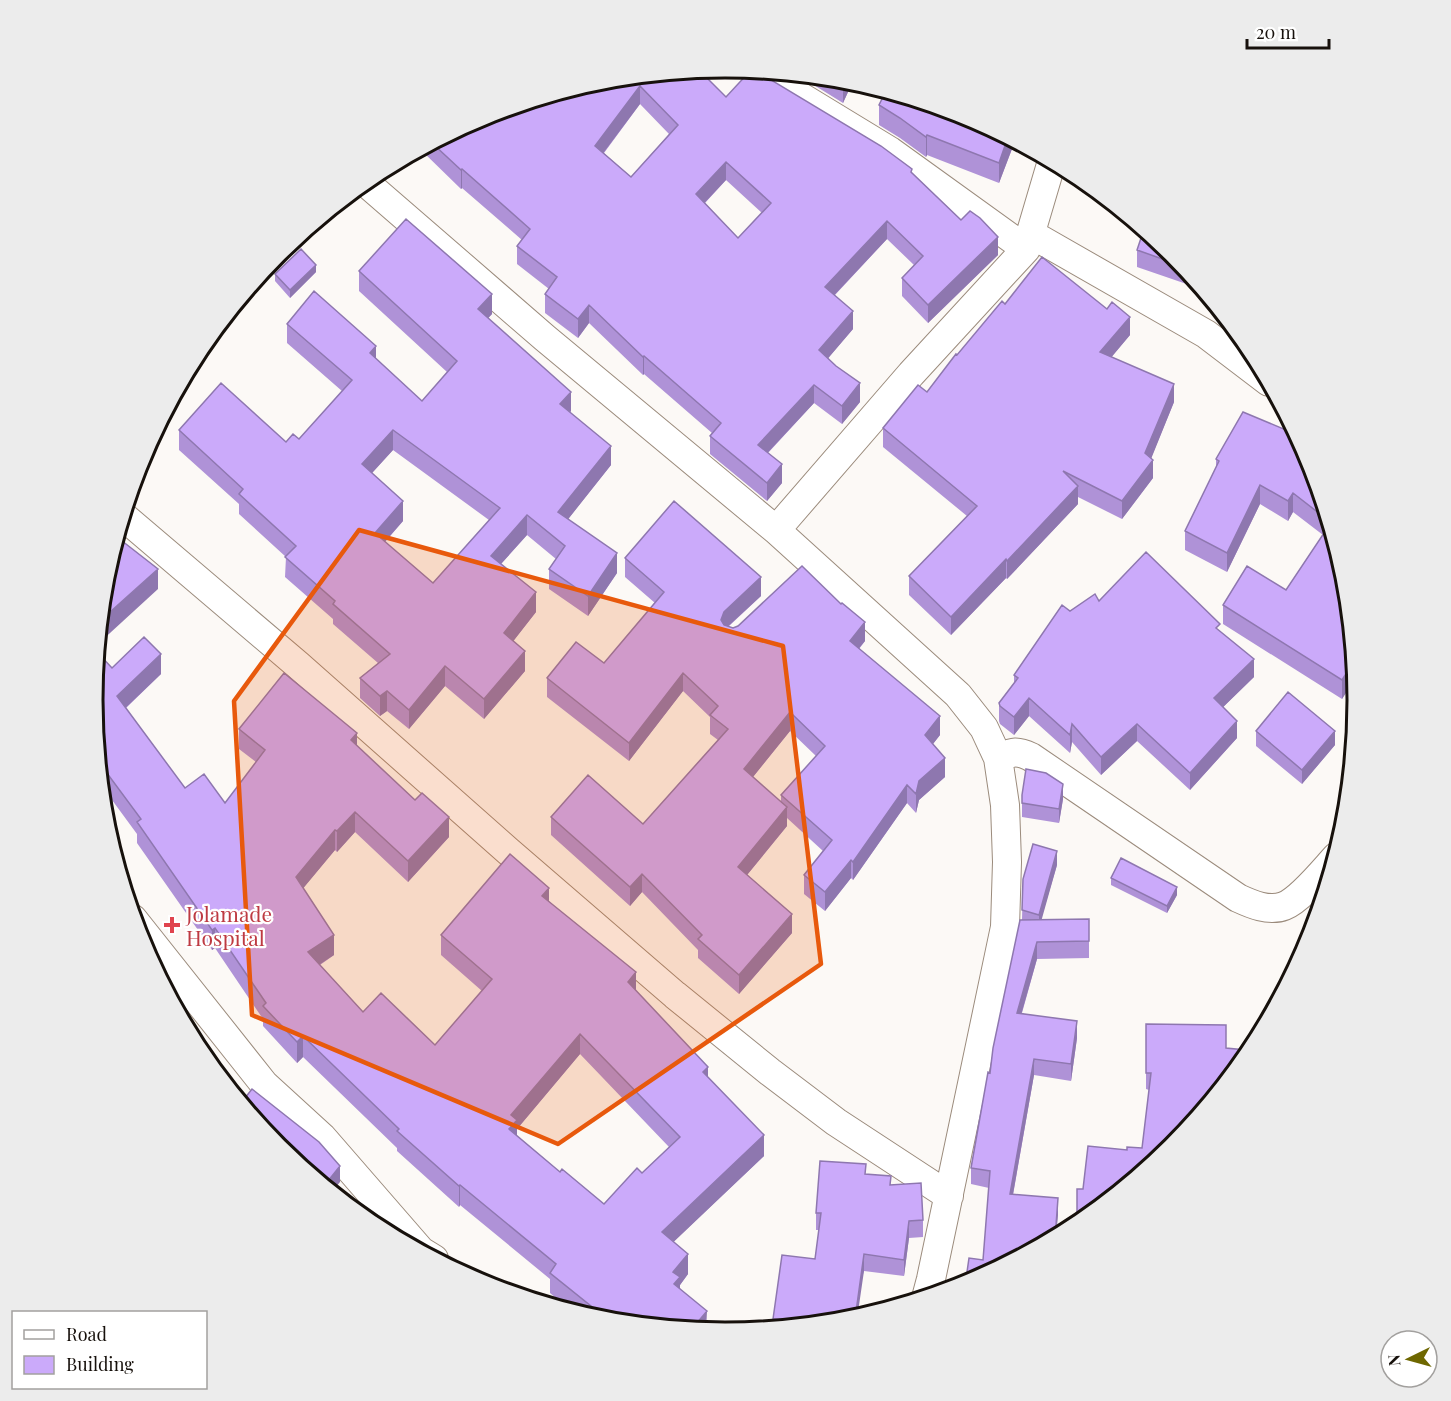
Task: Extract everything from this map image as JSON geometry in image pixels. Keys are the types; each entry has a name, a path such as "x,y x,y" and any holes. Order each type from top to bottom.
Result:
{"street":[{"path":"773,80 890,151 1029,242 1206,334 1252,369"},
{"path":"776,530 1029,242 1050,169"},
{"path":"372,188 545,338 776,530 958,695 984,728 998,758 1005,805 1007,862 1005,927 928,1289"},
{"path":"129,521 298,665 675,995 836,1122 949,1196"},
{"path":"998,758 1011,752 1020,752 1031,757 1238,898 1256,906 1282,907 1294,900 1325,868"},
{"path":"158,956 264,1084 322,1137 411,1238"}],"highlighted area":[{"path":"359,530 783,646 821,964 558,1144 252,1015 234,701"}],"building":[{"path":"707,78 726,97 743,78 770,79 881,146 912,169 911,172 961,220 970,211 998,237 928,305 902,278 923,256 887,221 825,287 853,311 819,350 836,366 860,383 842,406 814,385 758,445 782,464 767,483 710,436 721,423 643,357 589,305 578,319 545,294 557,277 517,246 530,229 438,148 487,125 564,99 644,83","holes":["640,86 678,125 631,177 595,146","726,162 771,203 738,238 696,194"]},
{"path":"883,98 887,99 964,125 1001,142 1005,144 999,163 927,135 926,137 879,105"},
{"path":"406,219 492,294 478,309 571,392 560,404 611,446 558,512 617,553 588,596 549,569 565,546 527,515 491,556 536,592 504,633 525,651 484,699 445,666 409,710 387,691 380,696 360,678 390,654 333,604 335,601 285,557 296,546 239,494 243,489 179,430 221,383 286,442 293,434 299,439 352,380 287,324 314,291 376,346 370,353 422,401 457,361 359,271","holes":["393,430 500,508 433,583 375,533 403,501 362,464"]},
{"path":"1141,237 1166,260 1137,250"},
{"path":"301,249 316,265 290,290 275,274"},
{"path":"1042,257 1107,309 1112,302 1130,317 1100,352 1174,384 1145,453 1153,460 1122,501 1063,471 1078,486 951,617 909,576 977,506 883,428 918,385 927,392 956,354 1002,301 1005,304"},
{"path":"1243,412 1286,430 1301,462 1319,513 1293,493 1288,501 1260,485 1227,553 1185,531 1219,461 1216,459"},
{"path":"674,501 761,577 724,612 721,620 724,625 733,628 738,626 802,566 841,604 865,622 850,641 940,716 925,735 945,758 919,781 916,794 907,785 853,862 851,860 825,892 804,875 832,840 781,795 825,746 790,712 744,769 787,807 738,867 792,914 739,975 698,939 702,935 642,874 630,887 551,817 588,775 643,824 728,729 710,715 718,706 683,673 629,743 547,678 576,642 604,663 664,592 625,558"},
{"path":"1325,532 1343,619 1347,672 1342,680 1223,605 1247,566 1286,590"},
{"path":"123,542 158,569 109,613"},
{"path":"1146,552 1220,624 1216,628 1254,659 1214,698 1237,721 1190,773 1137,724 1101,757 1072,724 1070,735 1029,698 1014,717 999,703 1018,678 1014,675 1062,605 1070,611 1095,594 1099,601"},
{"path":"144,637 161,654 117,696 185,788 204,774 225,803 265,750 239,729 284,673 357,733 351,740 415,800 422,793 449,817 408,861 355,812 337,831 335,830 296,877 334,935 308,952 363,1012 381,993 435,1045 492,979 441,935 510,854 549,888 542,896 636,972 628,982 708,1067 703,1072 764,1135 662,1232 688,1254 673,1272 680,1277 674,1284 707,1311 697,1322 644,1318 595,1309 550,1273 556,1264 459,1186 397,1131 399,1129 303,1036 297,1042 263,1006 266,1003 215,928 212,930 137,822 141,819 107,773 104,741 104,660 112,668","holes":["580,1034 680,1137 642,1173 637,1168 604,1204 562,1169 560,1172 509,1129 517,1120 511,1115"]},
{"path":"1288,692 1335,731 1302,770 1256,731"},
{"path":"1026,769 1046,773 1063,784 1059,809 1022,803"},
{"path":"1033,844 1057,851 1039,915 1022,910 1023,879"},
{"path":"1121,858 1177,887 1167,906 1111,878"},
{"path":"1089,919 1089,941 1037,942 1017,1013 1077,1021 1071,1064 1034,1059 1010,1194 1058,1198 1056,1228 1001,1259 967,1275 969,1258 983,1260 990,1171 971,1168 988,1072 990,1073 993,1048 1020,920"},
{"path":"1146,1024 1226,1025 1226,1048 1240,1049 1194,1111 1166,1141 1136,1169 1077,1214 1077,1189 1083,1189 1088,1146 1127,1150 1127,1147 1142,1148 1151,1073 1146,1073"},
{"path":"252,1089 319,1142 340,1166 329,1180 285,1141 246,1097"},
{"path":"820,1161 866,1164 865,1174 891,1176 890,1185 921,1183 923,1220 909,1221 904,1260 864,1254 856,1309 807,1318 773,1319 782,1255 815,1259 821,1213 816,1213"}],"place":[{"name":"Jolamade Hospital","path":"172,925"}]}
